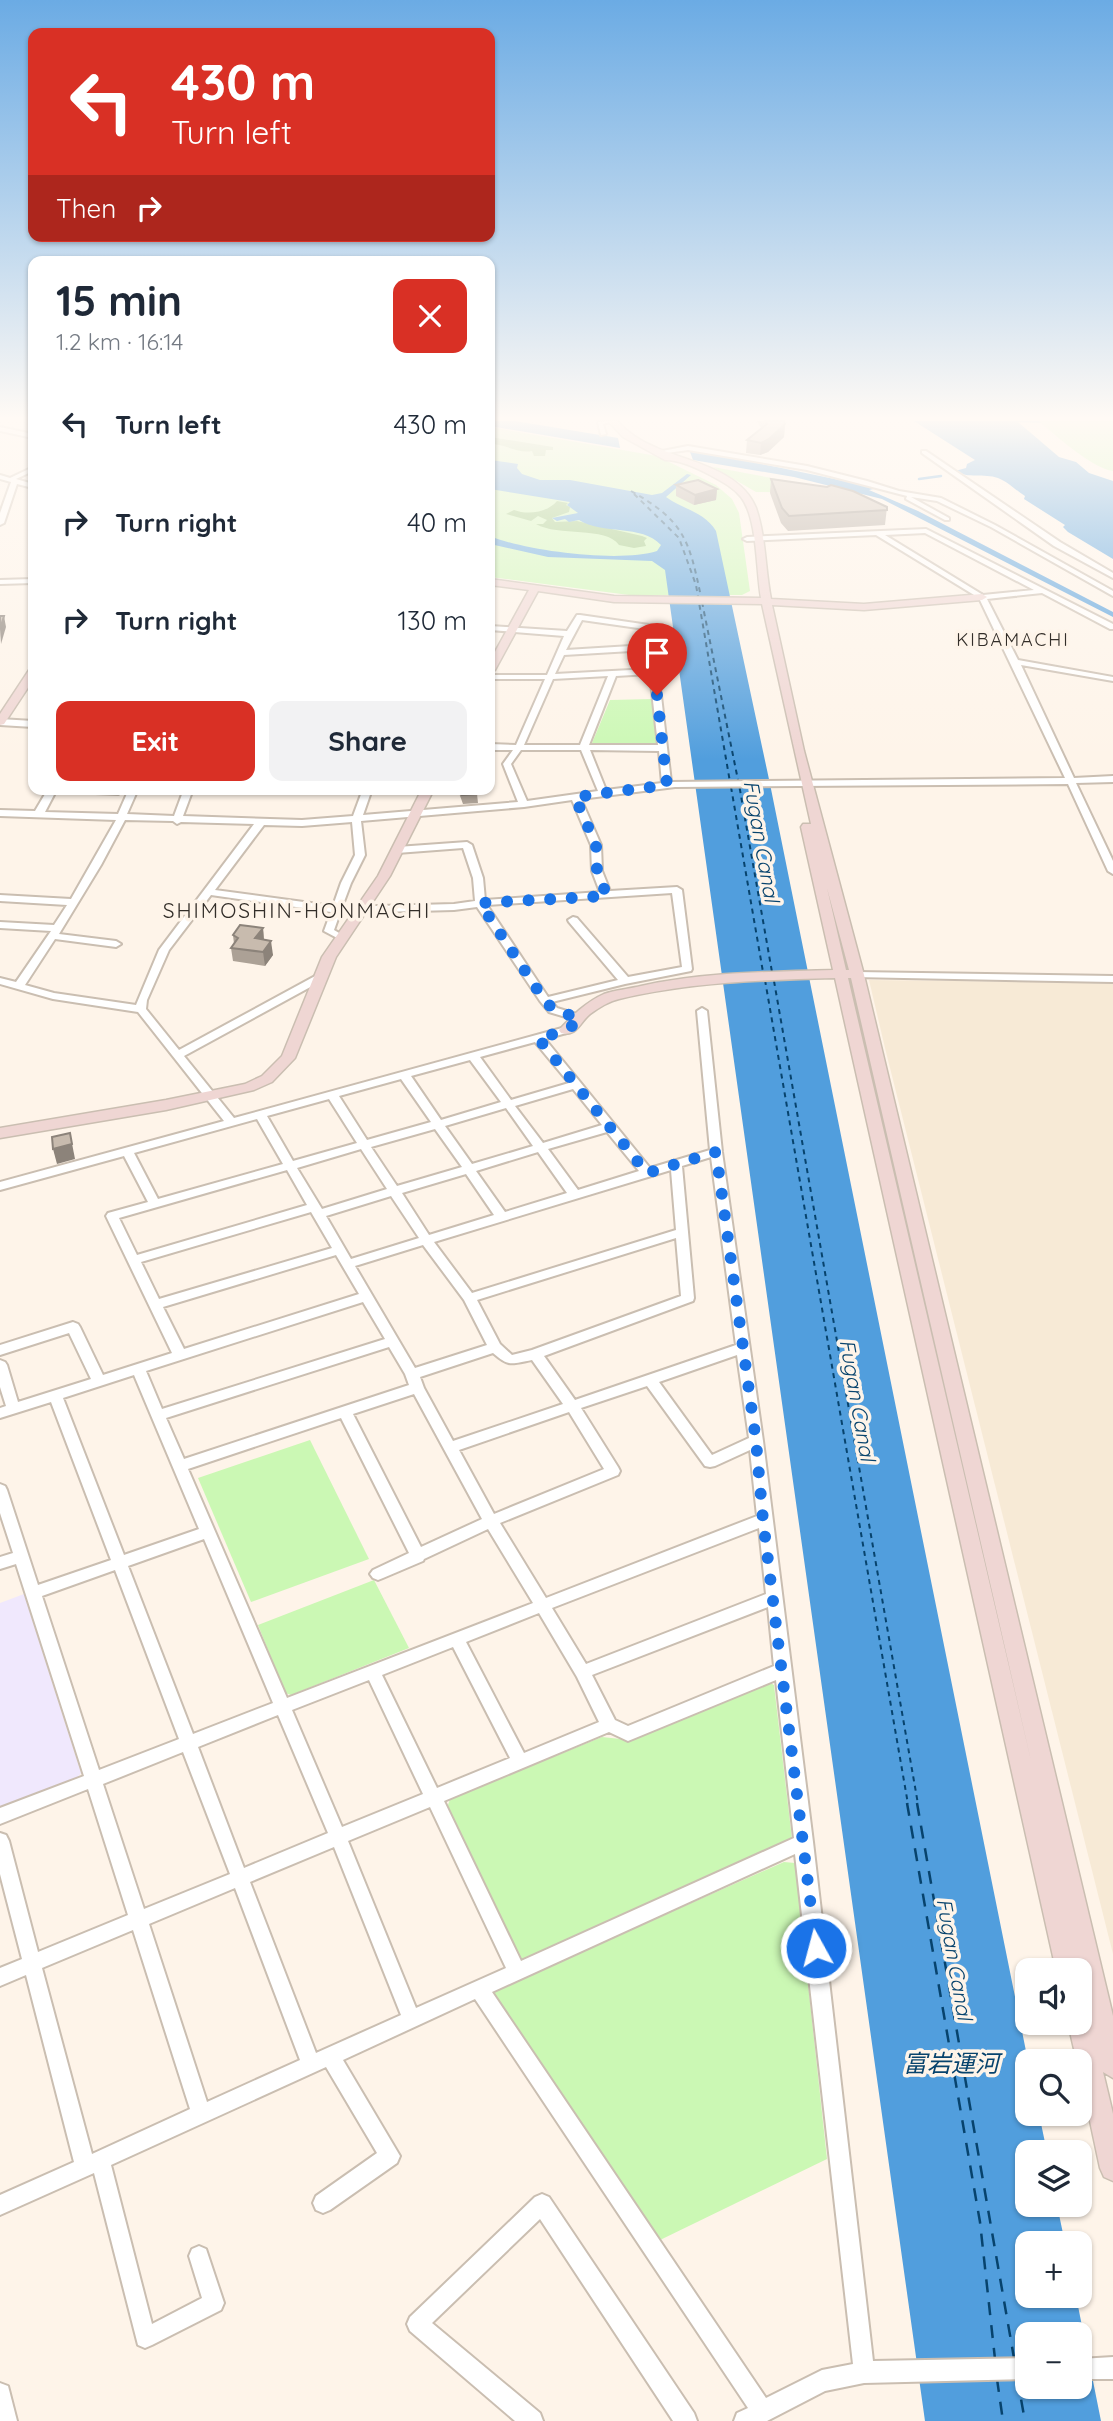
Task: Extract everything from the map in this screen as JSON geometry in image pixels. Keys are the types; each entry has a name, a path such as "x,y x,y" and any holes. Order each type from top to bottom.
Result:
{"street":[{"path":"749,534 794,782 849,974 1113,2066"},
{"path":"751,542 863,534"},
{"path":"879,534 982,597 1113,871"},
{"path":"932,534 1113,627"},
{"path":"1007,534 1113,594"},
{"path":"1012,534 1046,548 1068,551"},
{"path":"1043,534 1113,576"},
{"path":"750,570 762,601"},
{"path":"0,582 28,581"},
{"path":"495,583 614,599 762,601 863,607 1043,591"},
{"path":"495,661 535,588"},
{"path":"524,804 507,764 519,747 569,634 580,617 649,627 667,785"},
{"path":"495,628 569,634"},
{"path":"562,653 651,647"},
{"path":"1015,662 1113,679"},
{"path":"495,677 552,677 654,671"},
{"path":"603,793 584,747 613,674"},
{"path":"0,722 28,681"},
{"path":"0,722 28,724"},
{"path":"495,747 663,748"},
{"path":"0,813 260,823 415,815 683,784 1070,782 1113,779"},
{"path":"38,815 50,795"},
{"path":"20,985 74,902 122,819 132,795"},
{"path":"177,821 187,795"},
{"path":"341,937 329,930 346,883 360,855 356,820 366,795"},
{"path":"0,1133 211,1096 249,1087 267,1079 281,1067 341,937 384,876 425,795"},
{"path":"575,797 596,845 597,871 607,896"},
{"path":"141,1009 142,1000 164,950 260,823"},
{"path":"397,850 467,845 478,878 480,903 545,1001 554,1010 579,1018"},
{"path":"209,892 337,910 360,910 454,907 677,890 687,969 545,1001"},
{"path":"0,898 74,902"},
{"path":"573,920 625,981"},
{"path":"0,925 116,944"},
{"path":"0,1186 566,1030 575,1025 584,1012 610,997 689,981 822,973 1113,979"},
{"path":"849,974 1065,1958"},
{"path":"178,1055 321,977"},
{"path":"0,981 53,996 141,1009 231,1122"},
{"path":"702,1011 716,1152 756,1441 763,1520 872,2371"},
{"path":"538,1038 647,1173"},
{"path":"472,1056 575,1195"},
{"path":"404,1075 502,1217"},
{"path":"180,1355 112,1216 576,1086"},
{"path":"332,1095 426,1240 469,1298 495,1347 510,1360 534,1354 688,1298 676,1164"},
{"path":"260,1114 393,1341 491,1521 583,1672 609,1724 628,1734 782,1670"},
{"path":"134,1260 395,1191 610,1127"},
{"path":"127,1152 155,1204"},
{"path":"348,1264 716,1152"},
{"path":"469,1298 682,1233"},
{"path":"156,1305 339,1250"},
{"path":"0,1365 7,1411 366,1296"},
{"path":"0,1350 74,1327 99,1381"},
{"path":"158,1415 393,1341"},
{"path":"180,1466 345,1413 495,1347"},
{"path":"450,1447 743,1348"},
{"path":"378,1574 491,1521 613,1471 572,1406 534,1354"},
{"path":"138,1368 338,1837 412,2020"},
{"path":"650,1380 710,1462 756,1441"},
{"path":"55,1395 311,2064"},
{"path":"345,1413 418,1557"},
{"path":"0,1490 201,2113"},
{"path":"0,1816 763,1520"},
{"path":"33,1593 207,1532"},
{"path":"0,1563 21,1556"},
{"path":"583,1672 773,1598"},
{"path":"457,1639 520,1762"},
{"path":"373,1672 517,1971"},
{"path":"0,1977 609,1724"},
{"path":"0,1841 32,1964 145,2338 214,2303 199,2256"},
{"path":"0,2205 804,1842"},
{"path":"479,1989 754,2416 822,2381 872,2371 1015,2369"},
{"path":"1083,2035 1113,2168"},
{"path":"323,2203 390,2156 330,2056"},
{"path":"532,2421 417,2324 542,2204 686,2421"},
{"path":"1092,2369 1113,2368"},
{"path":"0,2395 6,2421"}],"shaded area":[{"path":"869,980 1113,983 1113,1954 885,1048"},
{"path":"24,1594 81,1773 75,1780 0,1808 0,1603"}],"green space":[{"path":"495,534 742,534 750,591 742,595 629,595 495,578"},
{"path":"597,534 642,536 647,538 644,541 646,546 634,548 619,545"},
{"path":"652,699 658,744 592,743 610,700"},
{"path":"310,1440 369,1559 251,1602 198,1478"},
{"path":"374,1580 409,1648 291,1695 285,1693 258,1625"},
{"path":"769,1682 774,1685 792,1839 522,1960 447,1808 450,1799 602,1737 630,1740"},
{"path":"784,1862 795,1863 827,2159 658,2241 493,2001 495,1990"}],"water":[{"name":"富岩運河","path":"643,534 717,534 770,784 1015,1997 1015,2035 1023,2035 1026,2049 1015,2049 1015,2126 1042,2126 1044,2140 1015,2140 1015,2217 1060,2217 1062,2231 1015,2231 1015,2308 1078,2308 1081,2322 1015,2322 1015,2399 1092,2399 1092,2376 1101,2421 925,2421 665,570 652,561 548,557 495,545 495,538 548,551 620,556 657,551 661,545"},
{"path":"950,534 962,534 1113,612 1113,617"},
{"path":"1071,534 1113,534 1113,559"}],"building":[{"path":"240,925 263,928 255,938 271,941 263,952 231,948 238,938 233,935"},
{"path":"70,1133 72,1144 53,1149 52,1137"}],"ferry route":[{"path":"675,534 679,538 696,585 730,782"},
{"path":"681,534 688,546 701,597"},
{"path":"702,602 740,790 772,972"},
{"path":"731,787 763,972"},
{"path":"765,980 908,1804"},
{"path":"774,981 918,1804"},
{"path":"907,1803 980,2222 995,2359"},
{"path":"917,1803 1014,2358"},
{"path":"997,2379 1003,2421"},
{"path":"1021,2399 1025,2421"}],"district":[{"name":"KIBAMACHI","path":"1013,639"},
{"name":"SHIMOSHIN-HONMACHI","path":"297,910"}],"route":[{"path":"657,695 667,785 575,797 596,845 597,871 607,896 480,903 545,1001 554,1010 579,1018 575,1025 566,1030 538,1038 647,1173 716,1152 756,1441 763,1520 816,1948"}],"water label":[{"name":"Fugan Canal","path":"762,841"},
{"name":"Fugan Canal","path":"858,1400"},
{"name":"Fugan Canal","path":"955,1959"}]}
